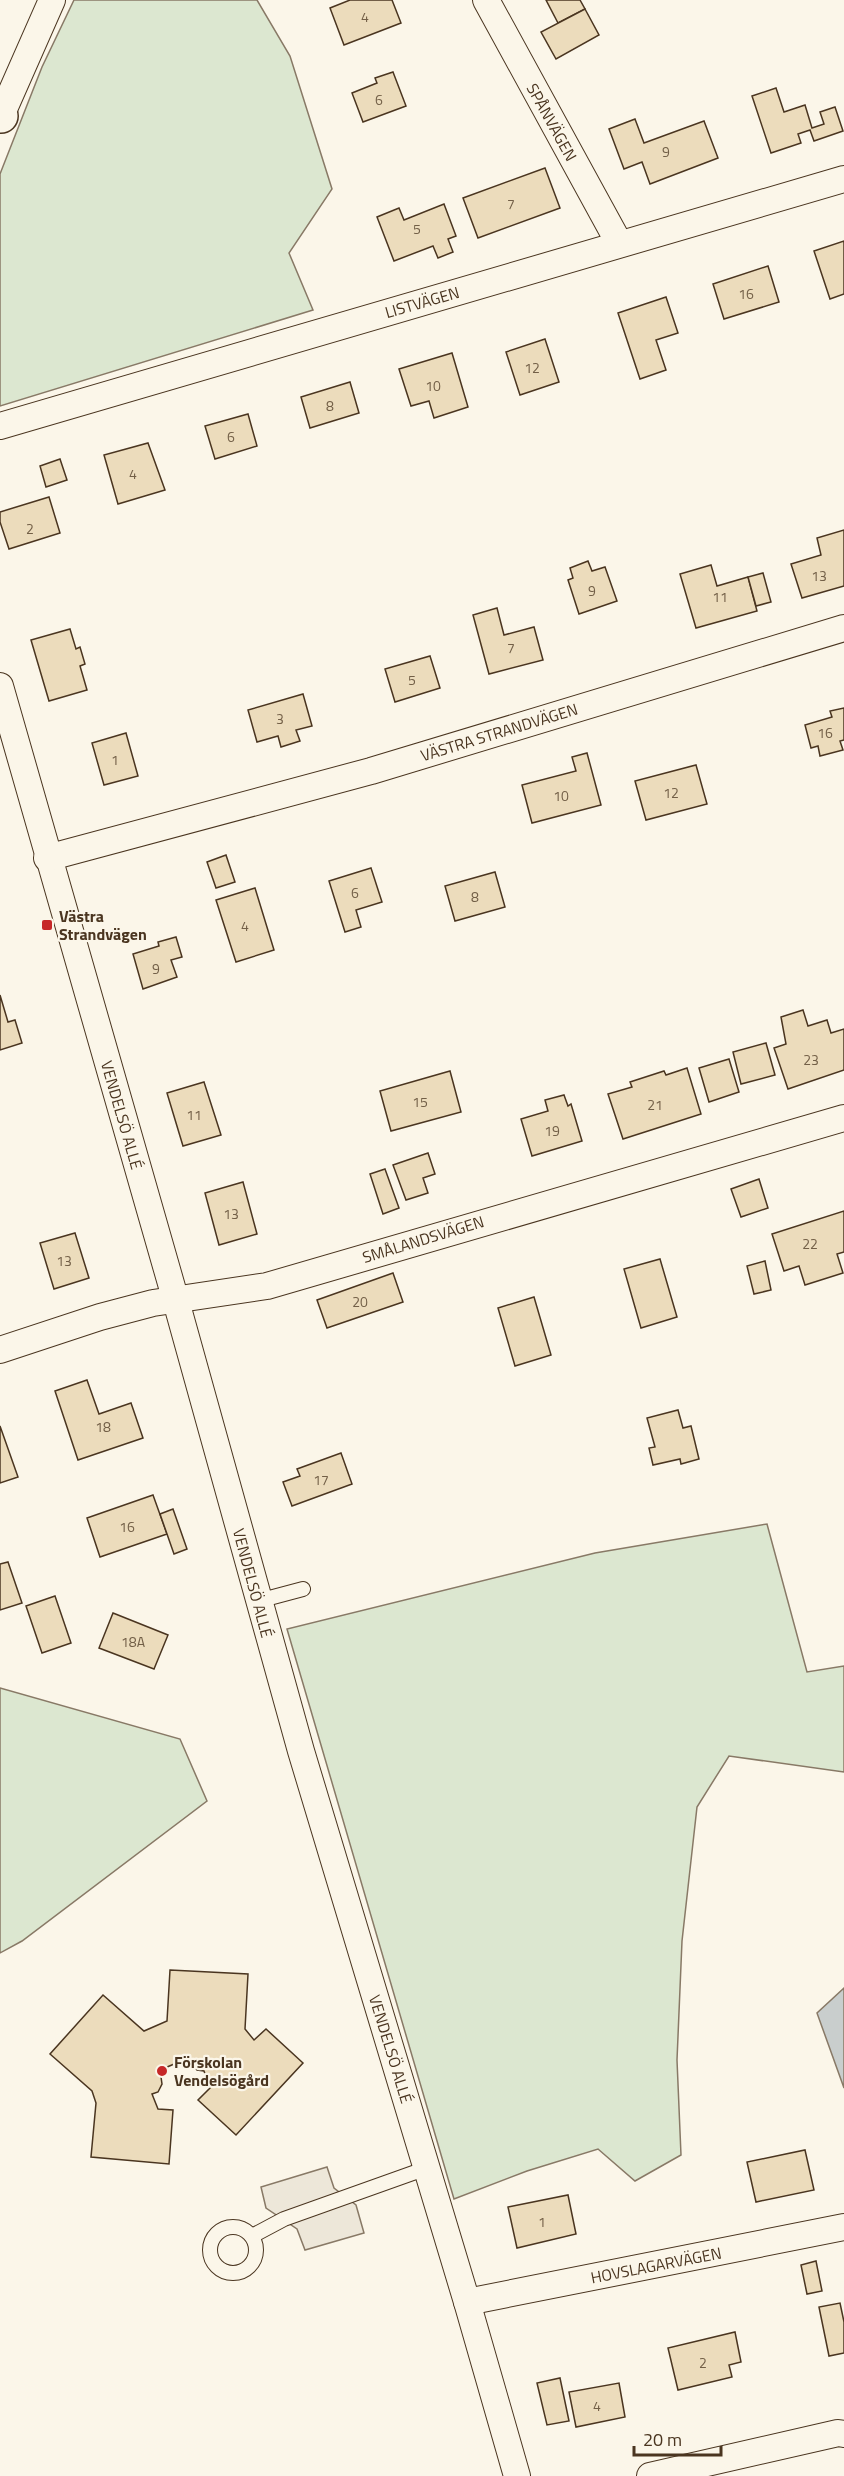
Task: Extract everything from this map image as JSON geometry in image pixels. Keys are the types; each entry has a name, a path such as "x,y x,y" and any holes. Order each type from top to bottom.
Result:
{"street":[{"path":"0,116 52,0"},
{"name":"SPÅNVÄGEN","path":"486,0 619,243"},
{"name":"LISTVÄGEN","path":"0,426 844,179"},
{"name":"VÄSTRA STRANDVÄGEN","path":"47,858 371,771 844,628"},
{"name":"VENDELSÖ ALLÉ","path":"0,686 11,766 47,858 176,1301 301,1751 517,2476"},
{"name":"SMÅLANDSVÄGEN","path":"0,1350 100,1317 153,1303 267,1286 844,1118"},
{"name":"HOVSLAGARVÄGEN","path":"467,2302 844,2227"},
{"path":"650,2476 838,2433 844,2434"}],"lane":[{"path":"258,1601 303,1589"},
{"path":"252,2236 284,2219 427,2168"}],"green space":[{"path":"74,0 257,0 290,56 332,189 289,253 313,310 0,406 0,174 42,67"},
{"path":"767,1524 807,1672 844,1666 844,1772 729,1756 697,1807 682,1941 677,2060 681,2155 635,2181 598,2149 527,2171 454,2199 287,1629 595,1553"},
{"path":"0,1688 180,1739 207,1801 22,1941 0,1953"}],"shaded area":[{"path":"844,1988 844,2088 817,2013"},
{"path":"327,2167 334,2188 356,2205 364,2233 305,2250 297,2229 266,2208 261,2187"}],"building":[{"path":"350,0 392,0 401,23 344,45 330,8"},
{"path":"546,0 580,0 585,9 558,23"},
{"path":"585,9 599,35 556,59 541,32"},
{"path":"393,72 406,106 363,122 352,93 377,83 375,78"},
{"path":"776,88 784,112 805,105 812,128 824,124 820,112 835,107 843,131 814,141 810,130 798,134 801,143 771,153 752,96"},
{"path":"635,119 644,143 704,121 718,158 650,184 642,162 624,169 609,129"},
{"path":"545,168 560,208 478,238 463,198"},
{"path":"444,204 456,236 448,239 453,252 438,258 433,246 394,261 377,217 399,208 404,220"},
{"path":"844,241 844,294 830,299 814,251"},
{"path":"768,266 779,302 724,319 713,284"},
{"path":"666,297 678,333 656,340 666,370 640,379 618,313"},
{"path":"545,339 559,382 520,395 506,352"},
{"path":"452,353 468,407 434,418 429,401 411,406 399,369"},
{"path":"350,382 359,413 310,428 301,397"},
{"path":"248,414 257,446 215,459 205,426"},
{"path":"148,443 165,490 118,504 104,455"},
{"path":"60,459 67,480 46,487 40,466"},
{"path":"49,497 60,533 9,549 0,522 0,512"},
{"path":"844,530 844,586 802,598 791,564 821,555 817,538"},
{"path":"588,561 592,571 605,567 617,601 579,614 568,580 573,578 570,568"},
{"path":"711,565 717,586 748,577 757,611 696,628 680,574"},
{"path":"763,573 771,602 756,606 748,577"},
{"path":"497,608 504,635 534,627 543,660 489,674 473,615"},
{"path":"70,629 76,649 80,647 85,664 80,666 87,690 49,701 31,640"},
{"path":"430,656 440,688 395,702 385,669"},
{"path":"303,694 312,726 296,730 300,741 281,747 278,736 257,742 248,710"},
{"path":"844,708 844,740 840,741 843,750 820,756 818,746 811,748 805,725 832,717 830,711"},
{"path":"126,733 138,776 104,785 92,743"},
{"path":"587,753 601,805 532,823 522,785 576,771 572,757"},
{"path":"696,765 707,804 646,820 635,781"},
{"path":"226,855 235,882 216,888 207,862"},
{"path":"371,868 382,902 356,910 361,927 345,932 329,881"},
{"path":"495,872 505,907 455,921 445,886"},
{"path":"255,888 274,950 236,962 216,900"},
{"path":"176,937 182,957 171,960 177,977 143,989 133,954 159,946 158,942"},
{"path":"0,995 8,1022 15,1020 22,1043 0,1050"},
{"path":"803,1010 808,1026 827,1020 831,1033 844,1029 844,1070 788,1089 774,1048 786,1044 781,1017"},
{"path":"766,1043 775,1075 741,1084 733,1052"},
{"path":"729,1059 739,1092 709,1102 699,1068"},
{"path":"687,1068 701,1114 623,1139 608,1094 632,1087 630,1082 664,1071 666,1075"},
{"path":"450,1071 461,1112 391,1131 380,1091"},
{"path":"204,1082 221,1135 183,1146 167,1093"},
{"path":"564,1095 568,1106 571,1104 582,1141 532,1156 521,1119 548,1111 545,1100"},
{"path":"428,1153 435,1174 423,1178 428,1193 406,1200 393,1165"},
{"path":"385,1169 399,1208 383,1214 370,1174"},
{"path":"759,1179 768,1208 741,1217 731,1189"},
{"path":"243,1182 257,1234 219,1245 205,1193"},
{"path":"844,1211 844,1252 837,1254 843,1273 805,1285 799,1266 784,1271 772,1234"},
{"path":"75,1233 89,1278 54,1289 40,1243"},
{"path":"660,1259 677,1317 641,1328 624,1269"},
{"path":"765,1261 771,1290 754,1294 747,1266"},
{"path":"393,1273 403,1302 327,1328 317,1300"},
{"path":"534,1297 551,1355 515,1366 498,1308"},
{"path":"87,1380 99,1414 131,1403 143,1438 78,1460 55,1391"},
{"path":"678,1410 683,1428 691,1426 699,1459 681,1464 680,1459 653,1465 649,1448 655,1447 647,1418"},
{"path":"0,1426 18,1477 0,1483"},
{"path":"341,1453 352,1484 292,1506 283,1482 300,1476 297,1469"},
{"path":"153,1495 167,1534 100,1557 87,1518"},
{"path":"173,1509 187,1549 174,1554 160,1514"},
{"path":"8,1562 22,1603 0,1610 0,1564"},
{"path":"55,1596 71,1643 42,1653 26,1606"},
{"path":"113,1613 168,1635 154,1669 99,1648"},
{"path":"170,1970 248,1974 245,2029 254,2040 266,2029 303,2063 236,2135 198,2100 210,2088 204,2071 197,2070 186,2059 160,2070 162,2084 158,2092 152,2094 158,2109 173,2110 169,2164 91,2157 96,2103 92,2091 50,2054 103,1995 144,2031 167,2021"},
{"path":"805,2150 814,2190 756,2202 747,2162"},
{"path":"568,2195 576,2234 517,2248 508,2207"},
{"path":"816,2261 822,2291 807,2294 801,2265"},
{"path":"840,2303 844,2322 844,2353 829,2356 819,2307"},
{"path":"735,2332 741,2362 729,2365 732,2377 678,2390 668,2348"},
{"path":"560,2378 569,2421 547,2425 537,2383"},
{"path":"619,2383 625,2417 576,2427 569,2392"}],"place":[{"name":"Västra Strandvägen","path":"47,925"},
{"name":"Förskolan Vendelsögård","path":"162,2071"}]}
